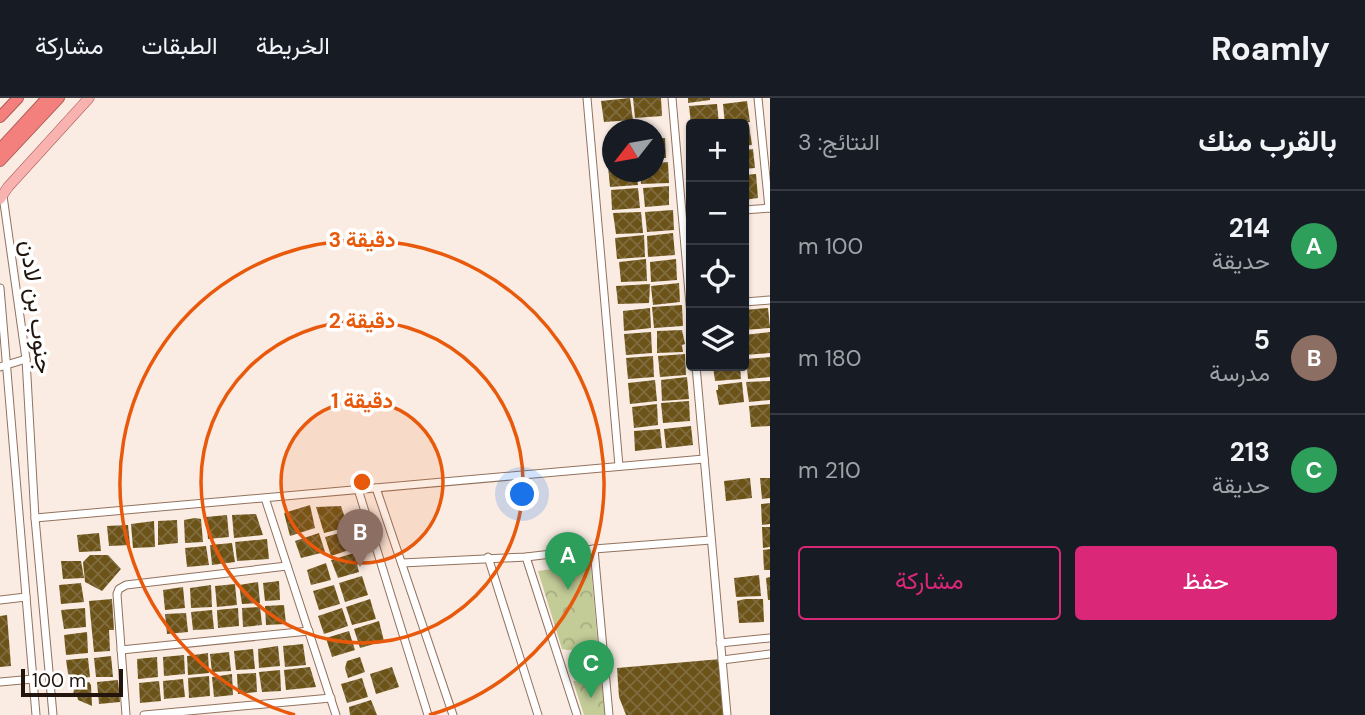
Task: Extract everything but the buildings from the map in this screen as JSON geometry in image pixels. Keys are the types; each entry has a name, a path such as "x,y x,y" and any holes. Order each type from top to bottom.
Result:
{"highway":[{"path":"0,117 18,98"},
{"path":"0,149 47,98"},
{"path":"0,161 59,98"}],"main road":[{"path":"1,198 89,98"}],"street":[{"path":"587,98 619,466"},
{"path":"672,98 686,208"},
{"path":"749,210 770,208 758,98"},
{"name":"جنوب بن لادن","path":"1,198 26,359 35,518 53,715"},
{"name":"جنوب بن لادن","path":"0,288 3,366 36,715"},
{"path":"749,302 770,300"},
{"path":"3,366 26,359"},
{"path":"696,371 727,715"},
{"path":"35,518 704,459"},
{"path":"376,488 453,715"},
{"path":"358,489 428,715"},
{"path":"265,498 336,715"},
{"path":"402,564 488,557 526,557 711,540"},
{"path":"594,549 609,715"},
{"path":"488,557 538,715"},
{"path":"526,557 577,715"},
{"path":"126,715 117,594 119,589 125,585 287,566"},
{"path":"0,600 26,597"},
{"path":"121,650 309,631"},
{"path":"720,643 770,638"},
{"path":"722,660 770,654"},
{"path":"0,682 33,679"},
{"path":"145,715 214,712 331,698"}],"green space":[{"path":"589,565 591,568 598,646 567,650 562,649 538,571"},
{"path":"601,678 605,715 584,715 573,681"}],"place":[{"name":"5","path":"360,567"},
{"name":"214","path":"568,590"},
{"name":"213","path":"591,698"}]}
